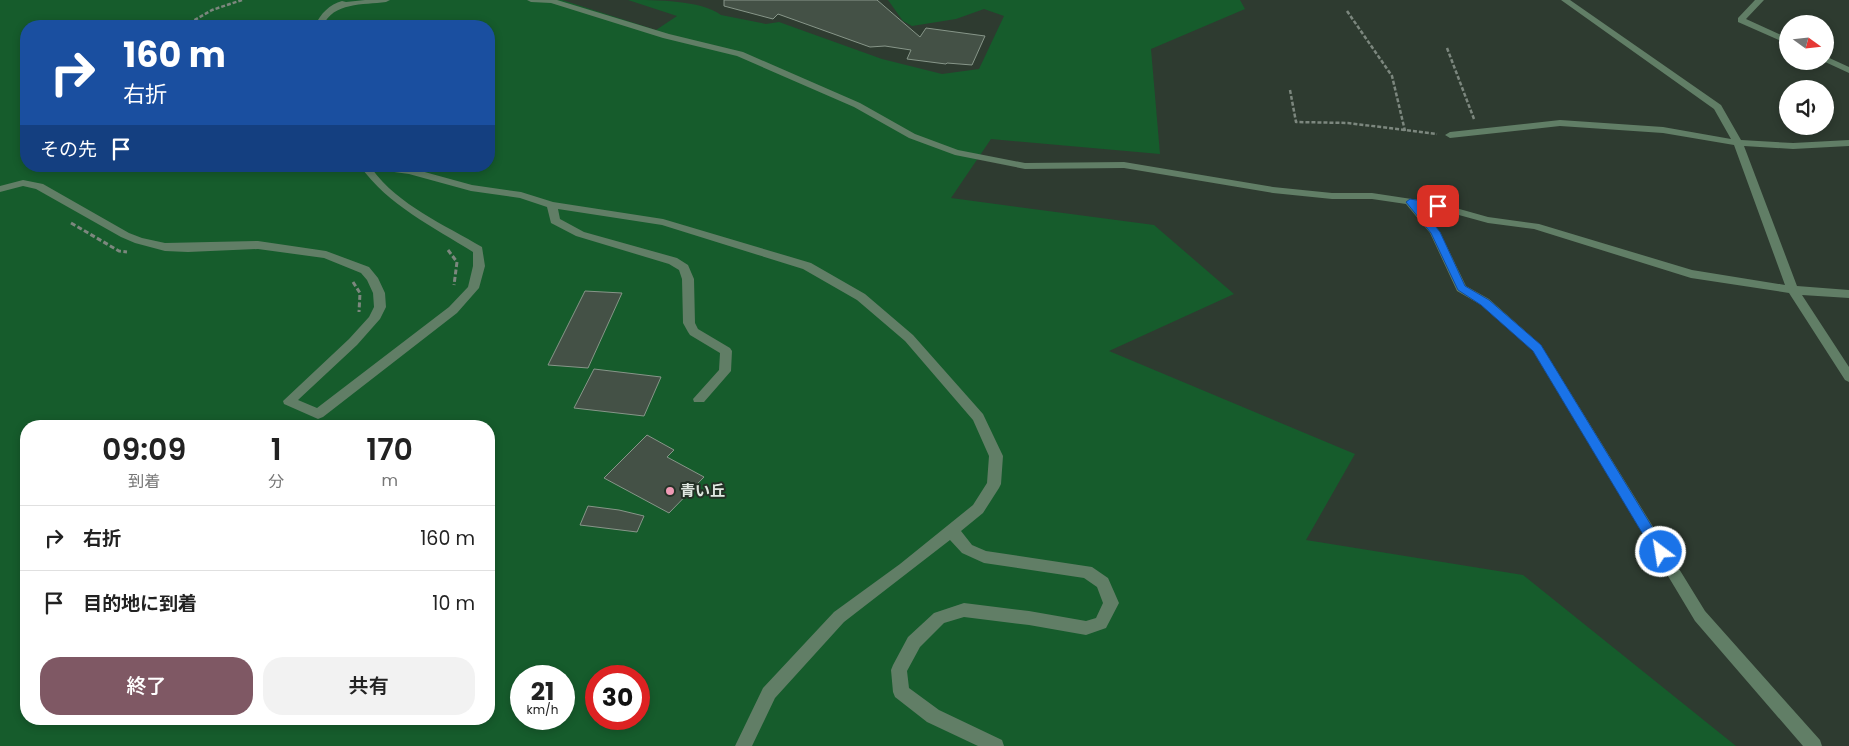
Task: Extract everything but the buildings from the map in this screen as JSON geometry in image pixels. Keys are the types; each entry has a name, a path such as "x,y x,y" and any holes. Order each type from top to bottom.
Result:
{"street":[{"path":"321,20 336,6 349,0"},
{"path":"336,6 383,0"},
{"path":"531,0 552,1 666,36 740,54 857,105 912,136 955,152 1025,166 1124,165 1273,190 1332,196 1372,196 1438,206 1488,220 1535,226 1691,274 1792,290 1849,294"},
{"path":"1564,0 1689,85 1718,107 1738,143 1792,290 1849,377"},
{"path":"1760,0 1741,20 1779,38"},
{"path":"1834,63 1849,70"},
{"path":"1450,135 1560,123 1664,130 1738,143 1793,146 1849,143"},
{"path":"0,189 23,183 38,186 125,235 139,241 165,247 258,245 326,255 365,270 372,278 379,293 380,307 374,319 353,342 290,401 318,414 453,310 473,288 479,266 478,250 392,195 369,172"},
{"path":"410,172 471,188 521,195 552,204 663,222 807,266 860,297 909,338 978,417 996,456 994,484 978,509 839,617 769,693 743,746"},
{"path":"1410,202 1435,232 1461,288 1485,302 1537,348 1700,616 1814,746"},
{"path":"552,204 555,221 580,234 673,261 684,268 688,279 688,323 694,332 726,351 725,371 699,398"},
{"path":"951,530 967,549 984,558 1087,572 1103,583 1111,603 1101,622 1086,628 1029,618 964,610 939,618 914,642 899,670 901,692 933,716 996,746"}],"path":[{"path":"194,20 212,10 242,0"},
{"path":"1347,12 1392,76 1405,131"},
{"path":"1447,48 1478,132"},
{"path":"1290,90 1296,122 1348,123 1424,134 1450,135"},
{"path":"67,221 119,251 128,253"},
{"path":"446,247 457,262 456,281 453,288"},
{"path":"346,278 352,281 360,293 359,313 354,320"}],"green space":[{"path":"0,0 562,0 656,30 677,16 628,0 665,1 702,6 721,15 766,24 779,22 882,59 942,74 979,69 1004,16 984,9 956,19 912,26 903,21 888,0 1240,0 1245,9 1151,49 1160,154 991,139 951,198 1154,225 1234,294 1109,351 1355,454 1306,540 1523,575 1736,746 0,746"}],"place":[{"name":"青い丘","path":"670,491"}],"route":[{"path":"1438,206 1410,202 1435,232 1461,288 1485,302 1537,348 1661,552"}]}
